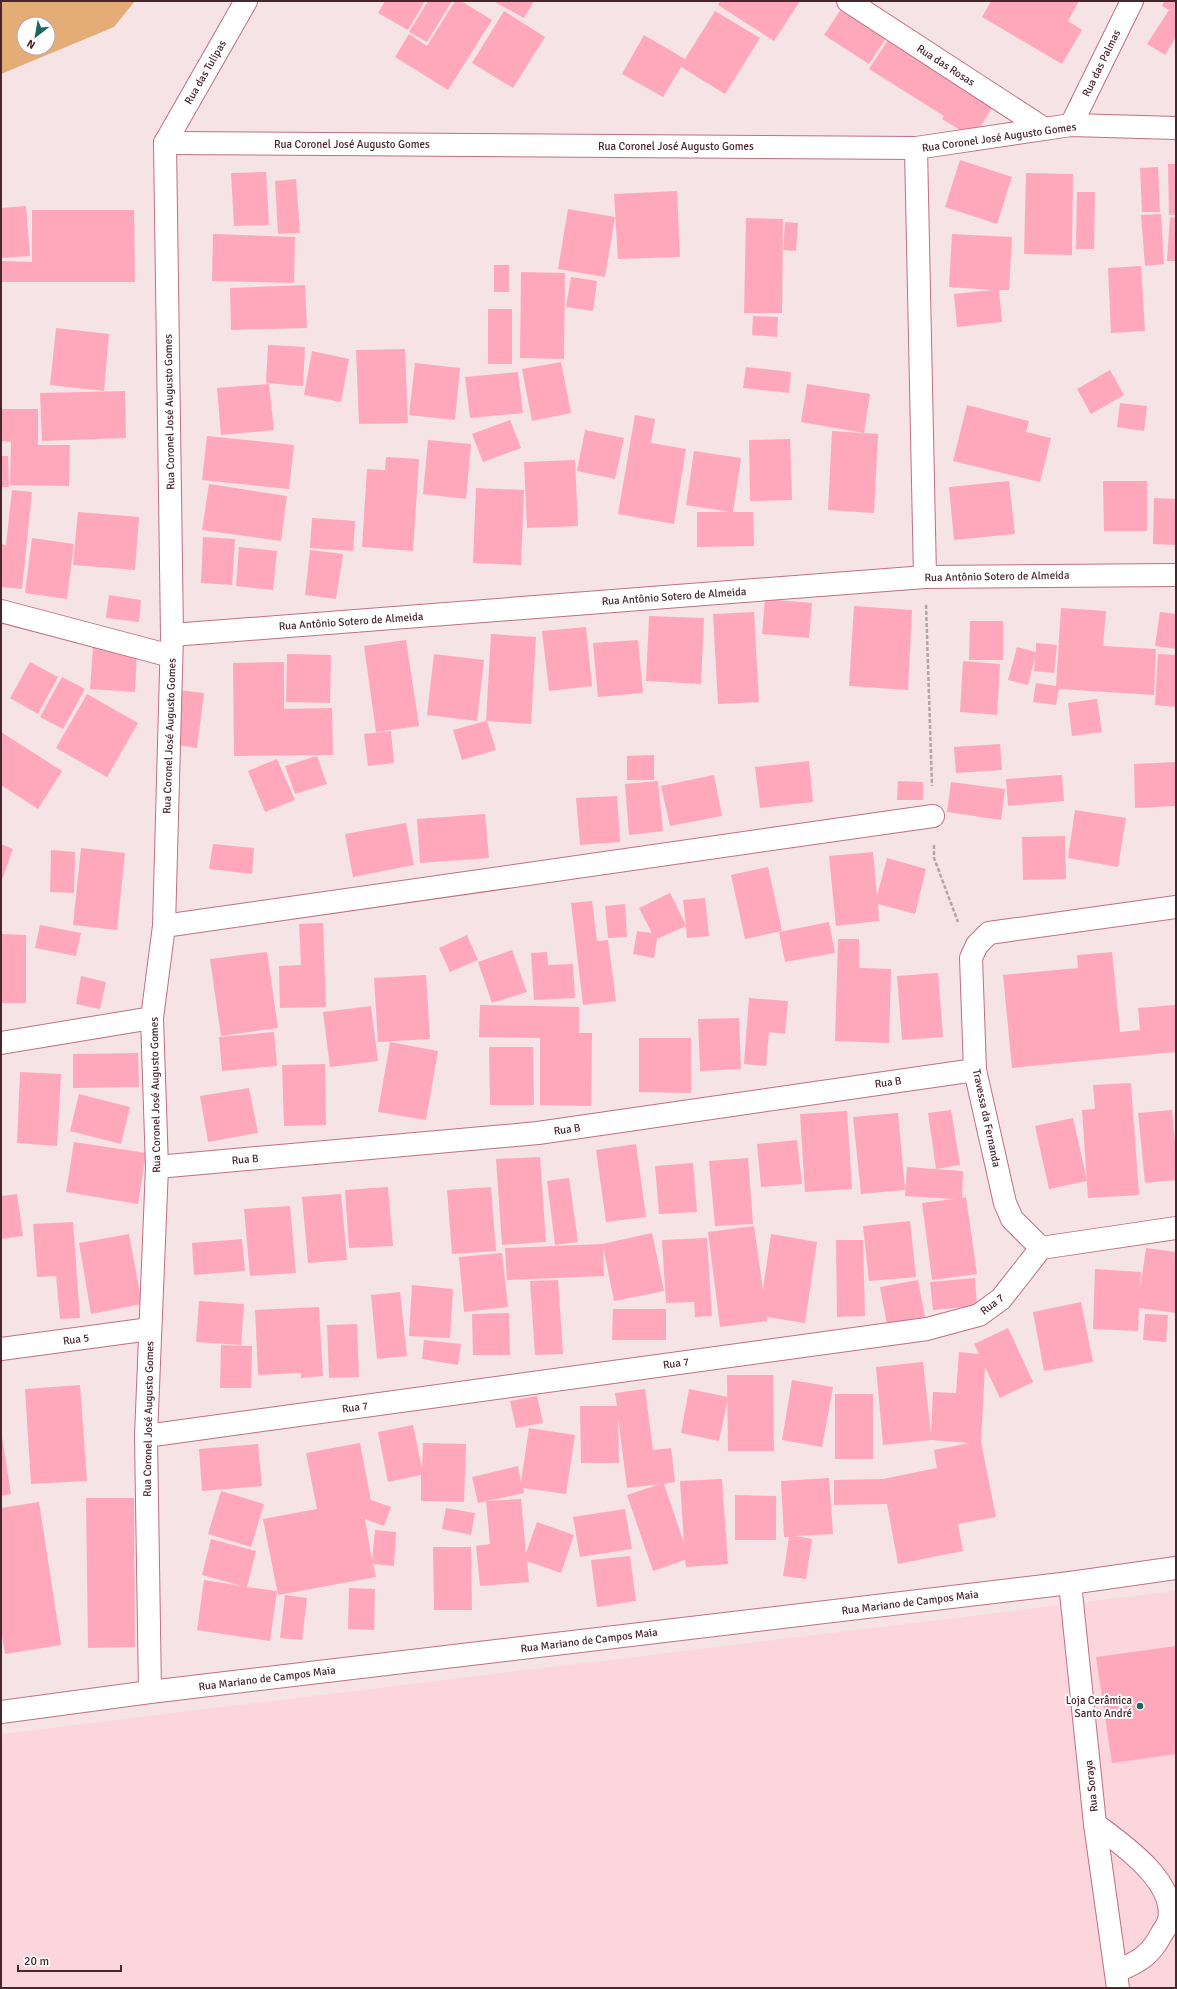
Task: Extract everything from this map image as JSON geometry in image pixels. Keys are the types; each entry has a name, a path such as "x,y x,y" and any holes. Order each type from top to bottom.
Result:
{"street":[{"name":"Rua das Tulipas","path":"165,143 246,1"},
{"name":"Rua das Rosas","path":"848,1 1043,128"},
{"name":"Rua das Palmas","path":"1070,125 1132,1"},
{"name":"Rua Coronel José Augusto Gomes","path":"150,1692 146,1436 157,1167 152,1018 164,926 172,635 165,143 916,148 1070,125 1176,128"},
{"path":"916,148 925,577"},
{"name":"Rua Antônio Sotero de Almeida","path":"172,635 925,577 1176,575"},
{"path":"1,611 171,656"},
{"path":"164,926 933,816"},
{"path":"971,958 977,945 989,933 1176,906"},
{"name":"Travessa da Fernanda","path":"971,958 975,1070 1005,1203 1012,1219 1042,1248"},
{"path":"1,1043 152,1018"},
{"name":"Rua B","path":"157,1167 538,1133 975,1070"},
{"path":"1042,1248 1176,1228"},
{"name":"Rua 7","path":"146,1436 927,1328 979,1315 1001,1299 1042,1248"},
{"name":"Rua 5","path":"1,1349 150,1329"},
{"name":"Rua Mariano de Campos Maia","path":"1,1712 150,1692 1070,1583 1176,1568"},
{"name":"Rua Soraya","path":"1070,1583 1095,1824 1117,1980"},
{"path":"1095,1824 1141,1860 1160,1878 1170,1898 1170,1919 1157,1943 1139,1962 1117,1980"}],"path":[{"path":"925,577 934,858 971,958"}],"shaded area":[{"path":"1,1 135,1 114,27 56,51 56,16 16,16 16,56 44,56 1,74"},
{"path":"1176,1591 1176,1988 1,1988 1,1734"}],"building":[{"path":"385,1 425,1 408,30 378,13"},
{"path":"428,1 452,1 427,42 409,32"},
{"path":"455,1 461,1 492,20 448,90 395,57 409,34 427,46"},
{"path":"493,1 534,1 524,18"},
{"path":"720,1 800,1 774,41 718,5"},
{"path":"991,1 1079,1 1068,21 1082,30 1062,64 982,17"},
{"path":"1164,1 1176,1 1176,37 1165,55 1147,44 1169,10 1162,6"},
{"path":"845,3 890,32 869,64 824,35"},
{"path":"504,11 545,37 513,88 472,63"},
{"path":"715,11 760,38 725,94 681,67 663,97 622,74 644,35 685,59"},
{"path":"890,37 995,103 973,138 942,119 944,116 869,69"},
{"path":"960,160 1012,177 997,224 945,207"},
{"path":"1168,164 1176,164 1176,215 1169,215"},
{"path":"1158,167 1160,212 1142,212 1140,168"},
{"path":"266,172 269,225 234,226 231,173"},
{"path":"1026,173 1073,174 1072,255 1024,254"},
{"path":"296,179 300,233 278,234 275,181"},
{"path":"677,191 680,257 618,259 614,194"},
{"path":"1077,192 1095,192 1094,249 1076,249"},
{"path":"26,206 30,256 1,258 1,208"},
{"path":"568,209 615,217 605,277 558,269"},
{"path":"32,210 134,210 135,282 1,282 1,261 32,262"},
{"path":"1161,214 1164,264 1145,266 1141,215"},
{"path":"1170,217 1176,218 1176,261 1167,261"},
{"path":"746,218 783,219 782,313 744,313"},
{"path":"785,222 798,223 796,251 783,250"},
{"path":"213,234 295,237 294,283 212,281"},
{"path":"952,234 1012,237 1009,290 999,290 1002,322 957,327 954,294 993,290 949,287"},
{"path":"494,265 509,265 509,292 494,292"},
{"path":"1141,266 1145,331 1111,333 1108,268"},
{"path":"521,272 565,273 564,359 520,358"},
{"path":"571,277 597,281 593,311 566,307"},
{"path":"305,285 307,328 231,330 230,288"},
{"path":"488,309 512,309 512,364 488,364"},
{"path":"753,316 778,317 777,337 752,335"},
{"path":"56,328 109,334 104,391 50,385"},
{"path":"268,345 305,347 303,386 266,383"},
{"path":"405,349 408,423 359,424 356,350"},
{"path":"312,351 349,359 341,402 304,395"},
{"path":"561,362 571,413 532,421 522,369"},
{"path":"415,363 460,368 455,420 409,415"},
{"path":"746,367 791,372 789,393 743,388"},
{"path":"1110,370 1124,395 1091,414 1077,389"},
{"path":"518,372 523,413 470,418 465,377"},
{"path":"269,384 274,430 221,435 217,388"},
{"path":"807,384 870,394 864,433 801,422"},
{"path":"125,391 126,438 42,441 40,393"},
{"path":"1120,403 1147,406 1144,431 1117,427"},
{"path":"967,405 1029,421 1026,432 1051,438 1040,482 953,461"},
{"path":"1,409 38,409 38,445 70,445 69,486 10,485 11,442 1,441"},
{"path":"635,415 655,419 651,443 686,449 674,524 618,514"},
{"path":"510,420 521,448 483,462 472,434"},
{"path":"585,430 624,438 615,479 577,471"},
{"path":"832,431 878,434 874,513 828,510"},
{"path":"207,436 294,445 289,489 202,480"},
{"path":"790,439 792,500 750,501 749,440"},
{"path":"428,440 471,444 466,499 423,494"},
{"path":"694,451 741,458 733,512 753,512 754,546 697,547 697,512 731,512 686,505"},
{"path":"1,456 8,456 9,487 1,487"},
{"path":"386,457 419,459 413,551 362,547 367,469 385,470"},
{"path":"575,460 578,526 527,528 524,462"},
{"path":"1009,481 1015,534 954,540 949,487"},
{"path":"1103,481 1147,481 1147,531 1104,531"},
{"path":"209,484 287,496 281,541 202,530"},
{"path":"476,488 524,490 521,565 473,563"},
{"path":"12,490 32,492 22,589 1,587 1,544 6,545"},
{"path":"1154,498 1176,499 1176,545 1153,544"},
{"path":"78,512 139,517 135,570 73,565"},
{"path":"312,518 355,521 353,551 310,548"},
{"path":"203,537 235,539 232,585 201,583"},
{"path":"32,538 74,544 67,599 25,593"},
{"path":"239,547 277,551 273,590 236,586"},
{"path":"310,550 343,554 336,599 305,595"},
{"path":"109,595 141,600 139,622 106,618"},
{"path":"765,599 812,603 809,638 762,634"},
{"path":"854,606 912,610 908,690 849,686"},
{"path":"1061,608 1106,611 1103,646 1156,649 1154,695 1059,689 1056,705 1033,702 1036,683 1056,686"},
{"path":"754,612 759,702 718,704 713,614"},
{"path":"1160,612 1176,614 1176,649 1155,646"},
{"path":"649,616 704,618 701,684 646,681"},
{"path":"970,621 1003,621 1003,660 969,660"},
{"path":"586,627 592,686 549,691 542,631"},
{"path":"491,634 536,637 531,724 487,721 496,750 462,760 453,730 486,721"},
{"path":"406,640 419,726 376,732 364,646"},
{"path":"638,640 643,693 598,697 593,643"},
{"path":"1036,643 1057,645 1054,673 1034,671 1035,658 1028,685 1008,680 1017,647 1036,652"},
{"path":"93,647 137,650 135,692 90,689"},
{"path":"287,654 331,655 330,703 286,702"},
{"path":"434,654 484,660 477,721 427,715"},
{"path":"1158,654 1176,655 1176,707 1155,705"},
{"path":"963,661 1000,664 997,715 960,712"},
{"path":"30,662 58,677 38,714 10,698"},
{"path":"284,662 284,709 332,708 333,755 234,756 233,663"},
{"path":"62,677 85,689 63,729 40,717"},
{"path":"178,690 204,693 197,748 170,744"},
{"path":"87,694 138,723 107,777 56,748"},
{"path":"1097,699 1102,732 1072,736 1068,703"},
{"path":"391,731 394,763 368,766 364,734"},
{"path":"1,732 62,771 38,809 1,785"},
{"path":"1000,744 1002,770 956,773 954,747"},
{"path":"654,755 654,780 627,780 627,756"},
{"path":"317,756 327,784 295,794 285,766"},
{"path":"277,759 295,800 265,812 248,771"},
{"path":"809,761 813,802 760,808 755,767"},
{"path":"1176,762 1176,806 1135,808 1134,764"},
{"path":"714,775 722,816 670,826 661,786"},
{"path":"1062,775 1064,801 1008,806 1006,779"},
{"path":"658,781 663,831 629,835 625,784"},
{"path":"898,781 923,782 923,800 897,800"},
{"path":"951,782 1005,789 1001,820 947,812"},
{"path":"617,796 620,842 580,845 576,798"},
{"path":"1075,810 1126,818 1118,867 1068,858"},
{"path":"485,814 489,858 420,863 417,819"},
{"path":"406,823 414,865 353,877 345,834"},
{"path":"1065,836 1066,879 1023,880 1022,837"},
{"path":"1,844 13,849 1,882"},
{"path":"213,844 254,848 252,874 209,869"},
{"path":"81,848 125,853 117,930 73,925"},
{"path":"51,850 75,852 74,893 50,892"},
{"path":"873,852 877,896 887,858 926,869 915,914 878,904 879,921 836,926 829,856"},
{"path":"768,867 782,931 745,939 731,875"},
{"path":"670,893 686,925 683,900 705,898 709,936 687,938 686,926 657,939 654,958 633,954 637,931 652,933 639,908"},
{"path":"592,901 597,941 608,940 616,1001 583,1005 571,903"},
{"path":"625,904 627,937 608,938 605,906"},
{"path":"829,922 835,953 785,962 779,932"},
{"path":"323,923 326,1007 280,1008 279,966 301,965 299,924"},
{"path":"40,925 81,933 76,956 35,948"},
{"path":"1,934 26,935 26,1003 1,1003"},
{"path":"467,935 478,960 450,972 439,948"},
{"path":"838,939 859,939 859,968 891,969 889,1043 835,1041"},
{"path":"512,950 527,992 492,1003 478,962"},
{"path":"267,952 278,1028 221,1036 210,959"},
{"path":"547,952 548,965 573,964 575,998 534,1000 531,953"},
{"path":"1112,952 1120,1032 1140,1030 1138,1008 1175,1005 1176,1052 1012,1068 1003,975 1078,968 1077,955"},
{"path":"938,973 943,1037 902,1040 897,976"},
{"path":"426,975 430,1039 378,1042 374,978"},
{"path":"81,976 106,982 100,1009 76,1004"},
{"path":"749,998 788,1001 785,1034 769,1032 766,1066 744,1064"},
{"path":"480,1005 579,1007 579,1033 592,1033 591,1106 540,1105 540,1038 479,1037"},
{"path":"371,1006 378,1061 330,1067 323,1012"},
{"path":"739,1018 741,1069 700,1071 698,1019"},
{"path":"274,1032 277,1066 222,1071 219,1037"},
{"path":"639,1038 691,1038 691,1093 639,1092"},
{"path":"390,1042 438,1051 426,1120 378,1112"},
{"path":"489,1047 533,1047 534,1105 490,1105"},
{"path":"138,1053 139,1087 73,1088 73,1054"},
{"path":"325,1064 326,1125 284,1126 282,1065"},
{"path":"20,1072 61,1074 57,1146 17,1143"},
{"path":"1131,1083 1139,1195 1088,1198 1082,1110 1095,1109 1093,1085"},
{"path":"249,1088 258,1133 208,1142 200,1096"},
{"path":"79,1094 130,1107 121,1144 70,1131"},
{"path":"951,1110 960,1165 936,1169 928,1113"},
{"path":"1172,1110 1176,1152 1176,1180 1145,1183 1138,1113"},
{"path":"847,1111 852,1189 805,1192 800,1114"},
{"path":"898,1113 905,1190 861,1194 853,1117"},
{"path":"1073,1118 1087,1181 1049,1189 1035,1126"},
{"path":"797,1140 802,1184 761,1187 757,1144"},
{"path":"74,1142 146,1153 138,1204 66,1192"},
{"path":"636,1144 646,1217 606,1222 596,1150"},
{"path":"540,1157 546,1242 502,1245 496,1159"},
{"path":"748,1158 753,1224 715,1226 709,1161"},
{"path":"693,1163 697,1212 659,1214 655,1166"},
{"path":"907,1167 963,1171 962,1198 966,1197 977,1274 932,1280 922,1203 954,1199 905,1196"},
{"path":"569,1178 578,1242 555,1245 547,1181"},
{"path":"388,1187 393,1246 349,1248 345,1190"},
{"path":"491,1187 496,1251 452,1254 447,1190"},
{"path":"17,1194 23,1236 1,1239 1,1196"},
{"path":"341,1194 347,1260 308,1263 302,1197"},
{"path":"290,1206 296,1273 250,1276 244,1209"},
{"path":"910,1221 916,1277 869,1281 863,1226"},
{"path":"73,1222 80,1318 60,1319 56,1276 37,1277 33,1224"},
{"path":"754,1226 763,1290 771,1234 817,1242 805,1323 767,1317 767,1321 720,1327 708,1232"},
{"path":"652,1233 664,1291 614,1301 603,1246 604,1276 507,1280 505,1248 602,1244"},
{"path":"129,1234 142,1304 91,1314 79,1243"},
{"path":"707,1238 712,1316 695,1317 694,1302 666,1303 662,1240"},
{"path":"242,1239 245,1271 194,1275 192,1243"},
{"path":"836,1240 863,1240 865,1316 837,1317"},
{"path":"1146,1248 1176,1252 1176,1313 1139,1308 1138,1331 1093,1329 1095,1269 1141,1272 1140,1290"},
{"path":"502,1253 508,1307 464,1312 459,1257"},
{"path":"975,1278 977,1306 933,1310 930,1282"},
{"path":"558,1280 563,1354 535,1355 530,1281"},
{"path":"918,1280 925,1317 887,1325 880,1287"},
{"path":"412,1285 453,1289 450,1338 409,1336"},
{"path":"400,1292 407,1356 377,1359 371,1295"},
{"path":"199,1301 244,1304 241,1345 196,1342"},
{"path":"1081,1302 1093,1362 1044,1371 1033,1312"},
{"path":"319,1307 323,1376 301,1378 301,1373 258,1375 255,1310"},
{"path":"613,1309 666,1309 666,1340 612,1340"},
{"path":"509,1313 510,1355 473,1355 472,1314"},
{"path":"1145,1314 1168,1315 1166,1342 1143,1340"},
{"path":"357,1324 359,1377 329,1378 327,1325"},
{"path":"1008,1328 1033,1382 1000,1398 985,1367 981,1442 996,1517 958,1524 963,1551 898,1564 887,1504 834,1505 834,1480 883,1479 937,1468 934,1450 970,1443 931,1440 883,1445 876,1367 923,1362 931,1434 933,1392 956,1393 959,1352 979,1354 974,1344"},
{"path":"424,1340 461,1344 458,1365 422,1359"},
{"path":"221,1345 252,1346 251,1388 220,1388"},
{"path":"727,1375 773,1375 774,1451 728,1451"},
{"path":"792,1380 833,1387 822,1447 782,1440"},
{"path":"80,1385 87,1481 31,1484 25,1389"},
{"path":"645,1389 653,1450 671,1448 675,1482 664,1484 684,1543 680,1481 722,1479 728,1564 686,1567 685,1560 653,1571 627,1495 660,1484 627,1488 618,1417 619,1463 581,1463 580,1406 617,1406 615,1393"},
{"path":"689,1389 728,1397 719,1441 681,1433"},
{"path":"835,1394 873,1394 873,1459 835,1459"},
{"path":"537,1396 543,1423 516,1428 510,1401"},
{"path":"413,1425 422,1469 423,1443 466,1444 464,1502 421,1501 421,1475 388,1482 378,1432"},
{"path":"529,1428 575,1435 566,1494 523,1488 524,1493 478,1503 472,1477 518,1466 521,1482"},
{"path":"1,1431 11,1494 1,1496"},
{"path":"360,1443 371,1501 391,1507 384,1526 365,1519 372,1560 375,1530 396,1532 394,1566 373,1564 376,1577 278,1595 263,1519 317,1509 306,1453"},
{"path":"258,1444 262,1486 202,1491 199,1449"},
{"path":"829,1478 833,1534 796,1536 812,1539 806,1579 783,1576 789,1537 784,1537 781,1481"},
{"path":"221,1491 264,1504 251,1547 208,1534"},
{"path":"735,1495 776,1496 776,1540 735,1540"},
{"path":"86,1498 134,1498 135,1647 88,1648"},
{"path":"521,1499 526,1553 537,1522 574,1535 561,1573 527,1561 529,1582 480,1586 476,1546 490,1544 486,1501"},
{"path":"39,1502 61,1645 5,1654 1,1631 1,1508"},
{"path":"446,1508 475,1513 471,1535 442,1529"},
{"path":"625,1509 632,1549 580,1557 573,1517"},
{"path":"211,1539 256,1551 247,1587 277,1591 270,1641 197,1630 204,1580 242,1586 202,1575"},
{"path":"433,1547 471,1547 472,1610 434,1610"},
{"path":"630,1556 636,1601 597,1607 591,1560"},
{"path":"349,1588 375,1589 374,1630 348,1629"},
{"path":"285,1595 307,1598 302,1640 280,1638"},
{"name":"Loja Cerâmica Santo André","path":"1176,1646 1176,1754 1112,1763 1096,1657"}],"place":[{"name":"Loja Cerâmica Santo André","path":"1140,1706"}]}
